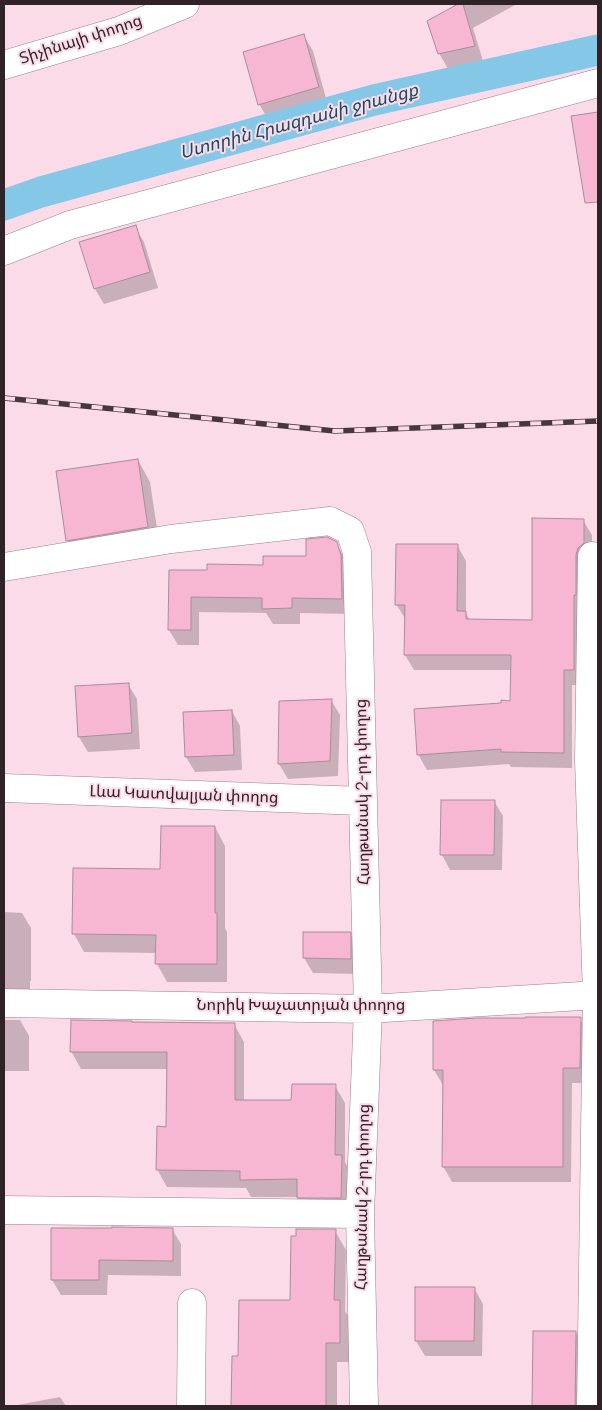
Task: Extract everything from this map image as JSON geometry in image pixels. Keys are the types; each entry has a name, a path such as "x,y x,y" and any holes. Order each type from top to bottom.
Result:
{"street":[{"name":"Տիչինայի փողոց","path":"4,65 118,31 185,4"},
{"path":"4,251 70,225 598,83"},
{"name":"Հաղթանակ 2-րդ փողոց","path":"4,567 171,539 330,521 350,531 356,552 368,1008 360,1214 364,1406"},
{"path":"591,1406 598,995 589,760 592,556"},
{"name":"Լևա Կատվալյան փողոց","path":"4,788 364,801"},
{"name":"Նորիկ Խաչատրյան փողոց","path":"4,1003 368,1008 598,995"},
{"path":"4,1210 360,1214"},
{"path":"191,1406 192,1303"}],"building":[{"path":"458,4 463,4 475,46 438,54 427,21"},
{"path":"304,34 319,87 258,105 243,52"},
{"path":"598,112 598,202 585,203 571,116"},
{"path":"136,225 150,272 94,289 79,242"},
{"path":"138,459 148,527 66,541 56,471"},
{"path":"532,518 584,519 584,543 578,548 576,555 574,670 564,670 564,753 501,752 501,749 417,755 414,709 501,703 501,700 510,701 511,655 404,655 405,605 395,605 396,544 458,544 457,611 466,611 466,619 532,620"},
{"path":"327,537 337,542 341,555 342,599 292,598 292,608 262,609 262,598 191,597 191,630 168,630 169,570 207,570 207,564 263,565 263,556 306,556 306,539"},
{"path":"129,683 132,733 78,737 75,686"},
{"path":"332,699 330,761 278,764 279,701"},
{"path":"232,710 234,755 185,757 183,712"},
{"path":"441,800 495,800 494,855 440,855"},
{"path":"161,826 215,826 217,964 155,964 156,935 72,934 73,868 160,869"},
{"path":"303,932 351,932 351,959 303,958"},
{"path":"581,1017 580,1068 563,1068 563,1167 442,1167 443,1070 433,1070 433,1021"},
{"path":"71,1020 235,1023 235,1100 291,1100 292,1084 336,1084 335,1155 342,1155 341,1198 297,1198 297,1179 240,1180 240,1171 156,1170 157,1126 166,1127 167,1052 70,1052"},
{"path":"51,1228 173,1228 173,1261 99,1260 99,1280 51,1280"},
{"path":"296,1229 336,1229 334,1300 340,1300 340,1343 326,1343 326,1406 231,1406 232,1356 238,1356 239,1300 290,1300 291,1236 296,1236"},
{"path":"415,1287 475,1287 474,1341 415,1341"},
{"path":"533,1331 576,1331 575,1406 532,1406"}],"waterway":[{"name":"Ստորին Հրազդանի ջրանցք","path":"4,205 41,192 374,100 598,50"}],"railway":[{"path":"4,398 335,431 598,421"}]}
